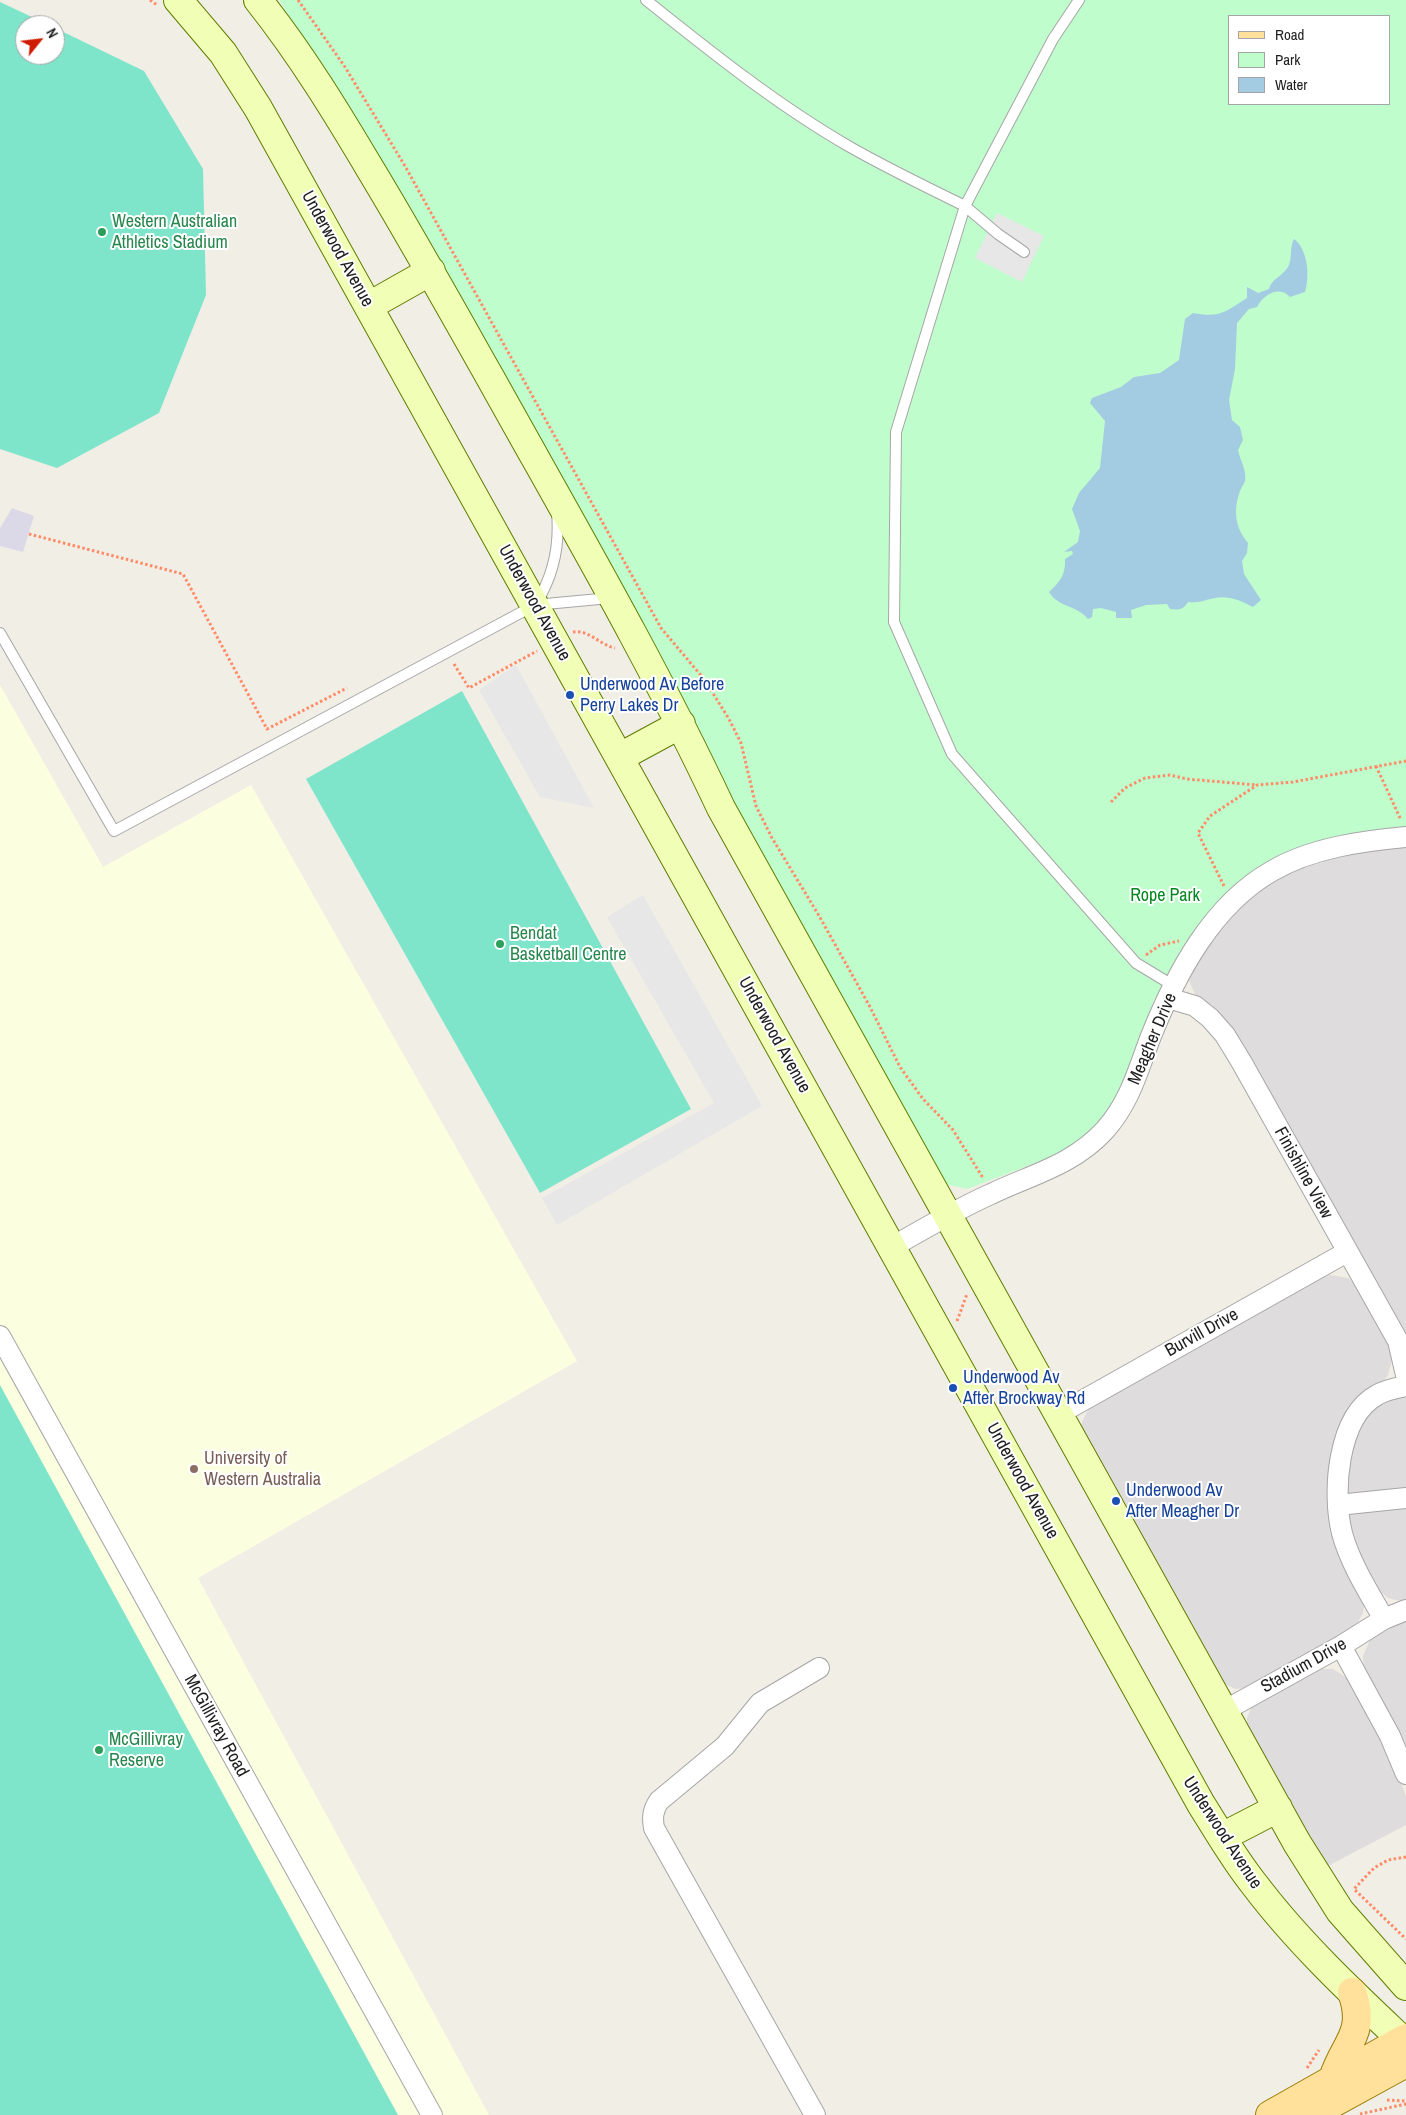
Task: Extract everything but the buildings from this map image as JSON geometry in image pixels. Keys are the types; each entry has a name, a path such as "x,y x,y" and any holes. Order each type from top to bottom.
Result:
{"main road":[{"name":"Underwood Avenue","path":"178,0 204,28 241,80 369,306 1183,1772 1237,1862 1276,1911 1405,2046"},
{"path":"258,0 297,53 345,127 431,270 681,724 721,808 1222,1712 1340,1911 1406,1986"},
{"path":"369,306 431,270"},
{"path":"620,757 681,724"},
{"path":"1222,1837 1278,1808"},
{"path":"1333,2079 1338,2062 1356,2029 1358,2014 1352,1992"},
{"path":"1270,2115 1333,2079 1405,2046"},
{"path":"1311,2115 1369,2082 1405,2046"},
{"path":"1369,2082 1406,2085"}],"street":[{"name":"Meagher Drive","path":"892,1247 991,1194 1066,1162 1088,1147 1106,1129 1122,1109 1135,1083 1151,1036 1171,992 1210,927 1233,902 1272,871 1290,862 1404,830"},
{"name":"Finishline View","path":"1171,992 1195,1006 1210,1018 1225,1035 1242,1062 1398,1342 1406,1375"},
{"name":"Burvill Drive","path":"1057,1415 1347,1252"},
{"name":"McGillivray Road","path":"0,1336 432,2115"},
{"path":"1384,1619 1353,1560 1342,1534 1338,1505 1341,1458 1351,1426 1366,1403 1376,1395 1406,1386"},
{"path":"1338,1505 1406,1498"},
{"name":"Stadium Drive","path":"1222,1712 1341,1646 1384,1619 1406,1610"},
{"path":"1341,1646 1398,1732 1406,1774"},
{"path":"815,2115 654,1828 652,1818 654,1808 659,1801 725,1746 760,1703 820,1668"}],"lane":[{"path":"646,0 702,45 795,112 849,147 964,206 998,234 1024,252"},
{"path":"1078,0 1054,39 964,206 896,432 894,622 952,754 1136,963 1171,992"},
{"path":"535,605 555,561 558,533 555,494"},
{"path":"0,633 114,831 535,605 613,598"}],"path":[{"path":"298,0 345,67 405,166 661,628 704,679 729,719 741,743 756,806 772,838 828,930 900,1067 922,1099 953,1130 991,1194"},
{"path":"29,534 183,574 268,729 354,685"},
{"path":"569,634 580,632 608,646 618,648 622,646"},
{"path":"448,653 469,688 539,649"},
{"path":"1111,802 1126,788 1145,778 1170,774 1186,779 1257,784 1293,782 1406,761"},
{"path":"1376,766 1404,830"},
{"path":"1233,902 1198,833 1210,816 1257,784"},
{"path":"1136,963 1160,945 1191,938 1201,941"},
{"path":"948,1347 977,1269"},
{"path":"1406,1857 1388,1860 1374,1868 1354,1889 1406,1939"},
{"path":"1304,2071 1324,2044"},
{"path":"1358,2115 1406,2104"}],"shaded area":[{"path":"997,213 1044,236 1022,282 975,258"},
{"path":"12,508 34,516 23,552 0,546 0,528"},
{"path":"516,665 594,808 540,797 479,690"},
{"name":"University of Western Australia","path":"0,685 103,867 251,785 577,1361 198,1578 489,2115 0,2115"},
{"path":"1406,846 1406,1341 1231,1029 1214,1007 1196,996 1189,981 1199,957 1239,907 1271,879 1344,855"},
{"path":"643,895 762,1106 557,1225 542,1198 714,1103 607,917"},
{"path":"1330,1275 1348,1278 1355,1284 1391,1347 1393,1357 1388,1375 1332,1459 1364,1604 1363,1613 1355,1627 1244,1688 1236,1689 1220,1682 1081,1431 1082,1422 1089,1408 1321,1278"},
{"path":"1406,1395 1406,1602 1388,1598 1381,1592 1356,1547 1349,1528 1345,1480 1356,1434 1366,1416 1389,1397"},
{"path":"1406,1619 1406,1753 1364,1672 1363,1656 1370,1640"},
{"path":"1319,1669 1333,1669 1350,1680 1387,1748 1406,1796 1406,1825 1324,1868 1247,1729 1247,1718 1251,1708 1259,1701"}],"green space":[{"name":"Rope Park","path":"279,0 1406,0 1406,828 1292,852 1193,934 1153,1002 1125,1085 1105,1116 1078,1142 1043,1160 967,1189 945,1184 320,67"},
{"name":"Western Australian Athletics Stadium","path":"0,2 28,15 15,15 15,65 65,65 65,33 144,71 203,169 206,295 159,413 57,468 0,449"},
{"name":"Bendat Basketball Centre","path":"462,691 691,1109 540,1193 306,779"},
{"name":"McGillivray Reserve","path":"0,1385 398,2115 0,2115"}],"water":[{"path":"1294,239 1302,249 1307,264 1307,286 1305,292 1290,297 1286,293 1281,292 1267,295 1257,307 1249,309 1237,323 1235,369 1229,400 1232,420 1240,427 1243,440 1238,450 1244,469 1245,481 1240,490 1236,505 1236,518 1240,531 1248,543 1247,553 1242,561 1244,574 1261,600 1253,607 1225,597 1200,602 1188,602 1184,607 1178,609 1170,609 1167,604 1146,605 1131,610 1132,618 1116,618 1116,612 1101,608 1093,609 1092,617 1088,619 1079,611 1058,601 1049,592 1062,577 1065,559 1073,554 1072,551 1064,552 1078,542 1080,531 1072,509 1079,493 1100,468 1105,421 1090,403 1092,398 1121,387 1134,377 1160,373 1179,360 1185,319 1193,313 1210,315 1222,313 1247,298 1247,287 1258,293 1269,289 1272,282 1288,267"}],"place":[{"name":"Western Australian Athletics Stadium","path":"102,232"},
{"name":"Underwood Av Before Perry Lakes Dr","path":"570,695"},
{"name":"Bendat Basketball Centre","path":"500,944"},
{"name":"Underwood Av After Brockway Rd","path":"953,1388"},
{"name":"University of Western Australia","path":"194,1469"},
{"name":"Underwood Av After Meagher Dr","path":"1116,1501"},
{"name":"McGillivray Reserve","path":"99,1750"}]}
